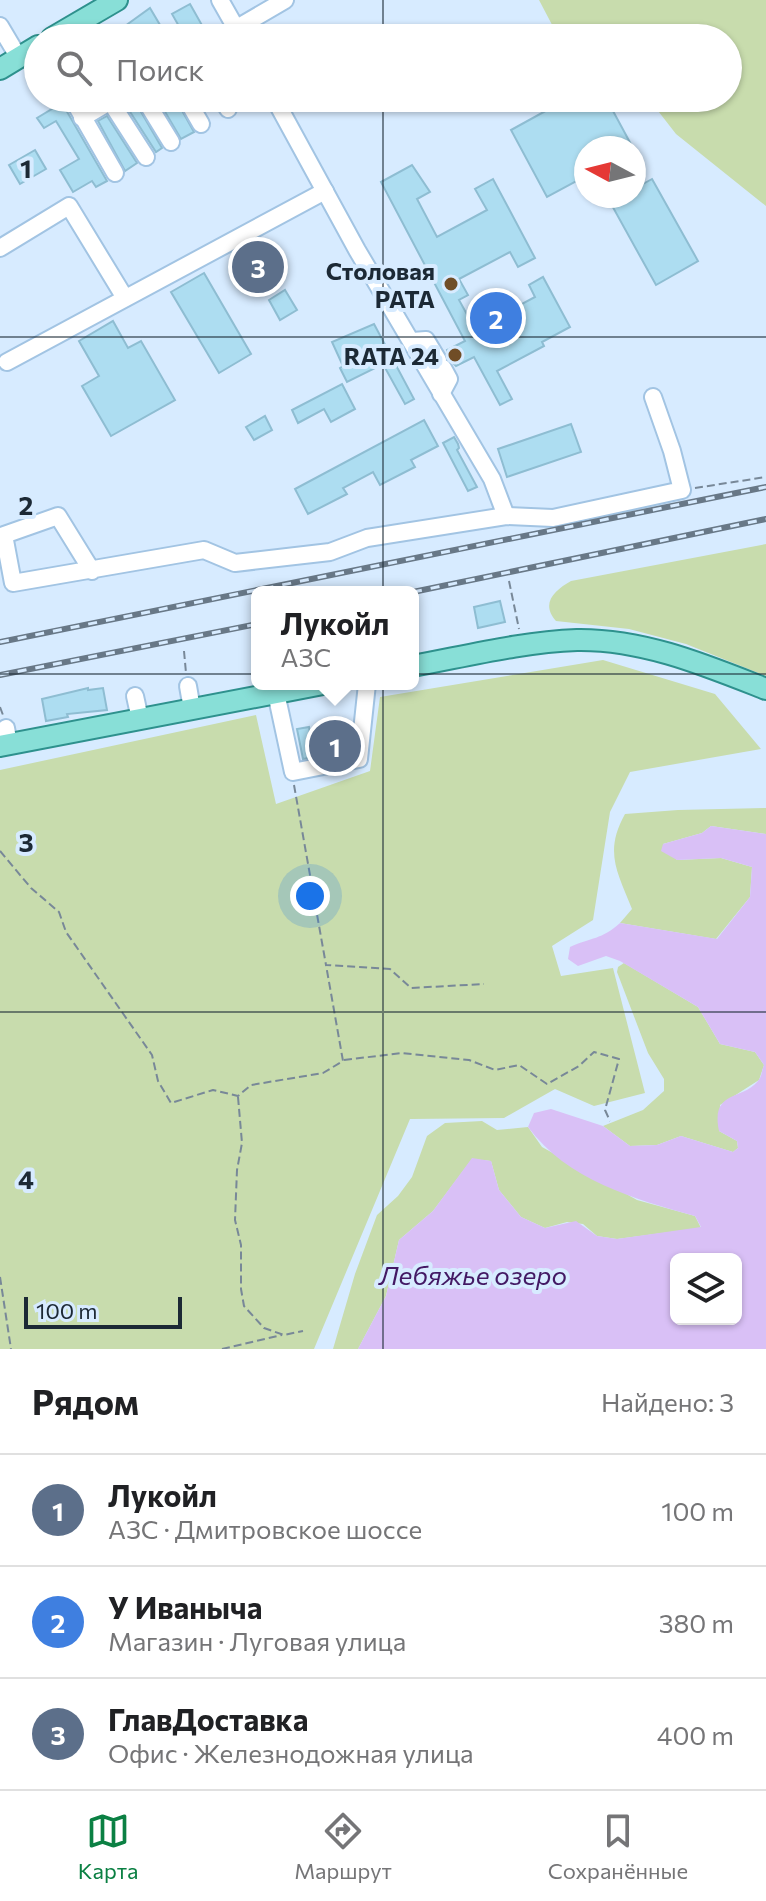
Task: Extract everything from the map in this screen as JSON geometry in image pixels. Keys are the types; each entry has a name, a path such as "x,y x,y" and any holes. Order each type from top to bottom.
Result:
{"main road":[{"path":"76,24 117,0"},
{"path":"0,69 24,55"},
{"path":"419,665 523,646 578,640 647,647 692,660 766,689"},
{"path":"5,734 140,719 292,690"}],"street":[{"path":"220,0 233,24"},
{"path":"252,24 285,0"},
{"path":"0,26 19,58"},
{"path":"79,112 115,173"},
{"path":"82,118 92,112"},
{"path":"120,112 146,157"},
{"path":"153,112 171,142"},
{"path":"194,112 201,124"},
{"path":"282,112 492,479 506,516"},
{"path":"7,362 325,191"},
{"path":"0,248 69,206 125,298"},
{"path":"412,341 426,340 449,379 441,394"},
{"path":"92,571 58,516 4,535 13,583 92,571 204,550 235,563 330,552 367,538 506,516 553,518 682,490 653,397"},
{"path":"188,686 192,709"},
{"path":"276,693 293,772 359,759 366,690"},
{"path":"135,696 140,719"}],"path":[{"path":"682,490 766,477"},
{"path":"509,581 523,646"},
{"path":"184,651 188,686"},
{"path":"0,707 5,734"},
{"path":"293,772 296,806 343,1061"},
{"path":"0,851 31,888 59,912 66,932 152,1055 158,1081 171,1103 213,1090 238,1096"},
{"path":"326,965 390,969 411,988 484,984"},
{"path":"238,1096 251,1085 323,1073 343,1061 402,1053 469,1060 495,1070 519,1065 547,1084 579,1066 594,1052 619,1059 605,1110 610,1121"},
{"path":"238,1096 242,1143 237,1170 235,1220 241,1245 244,1306 264,1328 284,1335"},
{"path":"0,1277 11,1349"},
{"path":"222,1349 303,1331"}],"green space":[{"path":"539,0 766,0 766,206 676,134 659,112 742,112 742,24 552,24"},
{"path":"766,544 766,676 686,644 629,629 556,621 549,608 555,593 571,581"},
{"path":"603,660 715,694 761,749 630,772 610,812 593,920 552,946 561,976 613,968 645,1093 594,1106 555,1089 504,1118 410,1119 314,1349 0,1349 0,770 256,715 276,804 370,771 380,697"},
{"path":"766,808 766,834 711,826 702,833 663,844 677,860 721,858 752,867 750,897 716,939 620,923 632,909 618,872 614,851 625,814"},
{"path":"624,963 698,1007 720,1044 755,1052 764,1065 759,1080 720,1105 719,1131 737,1141 738,1148 733,1152 681,1136 657,1145 630,1146 603,1126 643,1110 664,1091 664,1079 648,1053 617,972"},
{"path":"482,1121 497,1130 528,1127 542,1147 637,1200 695,1216 701,1228 617,1239 597,1236 583,1224 567,1222 545,1228 521,1217 499,1190 491,1161 472,1159 433,1211 399,1240 386,1296 358,1349 333,1349 355,1274 377,1215 398,1196 412,1177 427,1136 445,1123"}],"water":[{"name":"Лебяжье озеро","path":"711,826 766,834 766,1349 358,1349 386,1296 399,1240 433,1211 472,1158 491,1161 499,1190 521,1217 545,1228 576,1221 597,1236 617,1239 701,1227 695,1216 626,1194 582,1174 562,1161 528,1127 534,1113 551,1109 603,1126 630,1146 657,1145 681,1136 733,1152 738,1148 737,1141 719,1131 718,1117 724,1102 754,1085 760,1078 764,1065 755,1052 720,1044 698,1007 620,961 606,956 578,966 568,959 570,947 602,935 620,923 717,939 750,897 752,867 721,858 677,860 661,851 663,844 702,833"}],"building":[{"path":"190,4 201,24 178,24 172,14"},
{"path":"150,8 159,24 128,24"},
{"path":"47,112 67,112 107,181 96,187 92,181 73,192 60,170 79,159 56,121 44,128 37,118"},
{"path":"130,112 141,112 162,148 156,152"},
{"path":"165,112 183,112 194,132 181,139"},
{"path":"544,112 614,112 627,136 574,136 574,182 547,197 511,130"},
{"path":"107,116 137,163 125,171 98,121"},
{"path":"35,150 46,169 20,184 9,165"},
{"path":"412,165 430,192 417,199 437,237 487,210 475,189 493,179 535,258 518,267 510,252 459,279 468,295 459,300 475,329 535,297 529,285 543,277 570,327 542,342 544,346 497,371 512,399 500,405 474,357 456,366 449,359 447,350 465,341 381,182"},
{"path":"652,179 698,261 656,285 613,208 646,208 646,182"},
{"path":"260,244 273,269 256,279 243,253"},
{"path":"204,273 251,354 219,373 171,292"},
{"path":"285,290 297,310 280,320 269,300"},
{"path":"113,321 128,348 141,341 175,400 111,436 82,386 99,376 79,341"},
{"path":"374,324 414,399 405,404 383,364 347,382 340,368 343,366 332,342"},
{"path":"342,384 355,409 331,422 324,409 298,423 292,410"},
{"path":"265,416 272,430 254,440 246,427"},
{"path":"424,420 438,446 411,460 415,467 380,485 373,472 343,488 347,494 308,514 295,489"},
{"path":"571,424 581,452 507,477 498,449"},
{"path":"454,437 457,450 477,487 468,491 443,443"},
{"path":"500,601 505,622 478,628 474,607"},
{"path":"88,688 103,688 107,710 67,714 68,717 46,721 42,699"},
{"path":"348,722 349,748 332,751 328,725"},
{"path":"309,727 314,757 303,759 297,729"}],"railway":[{"path":"277,586 766,487"},
{"path":"419,591 766,519"},
{"path":"0,642 251,591"},
{"path":"0,675 251,625"}],"place":[{"name":"ГлавДоставка","path":"258,267"},
{"name":"Столовая РАТА","path":"451,284"},
{"name":"У Иваныча","path":"496,318"},
{"name":"RATA 24","path":"455,355"},
{"name":"Лукойл","path":"335,746"}]}
